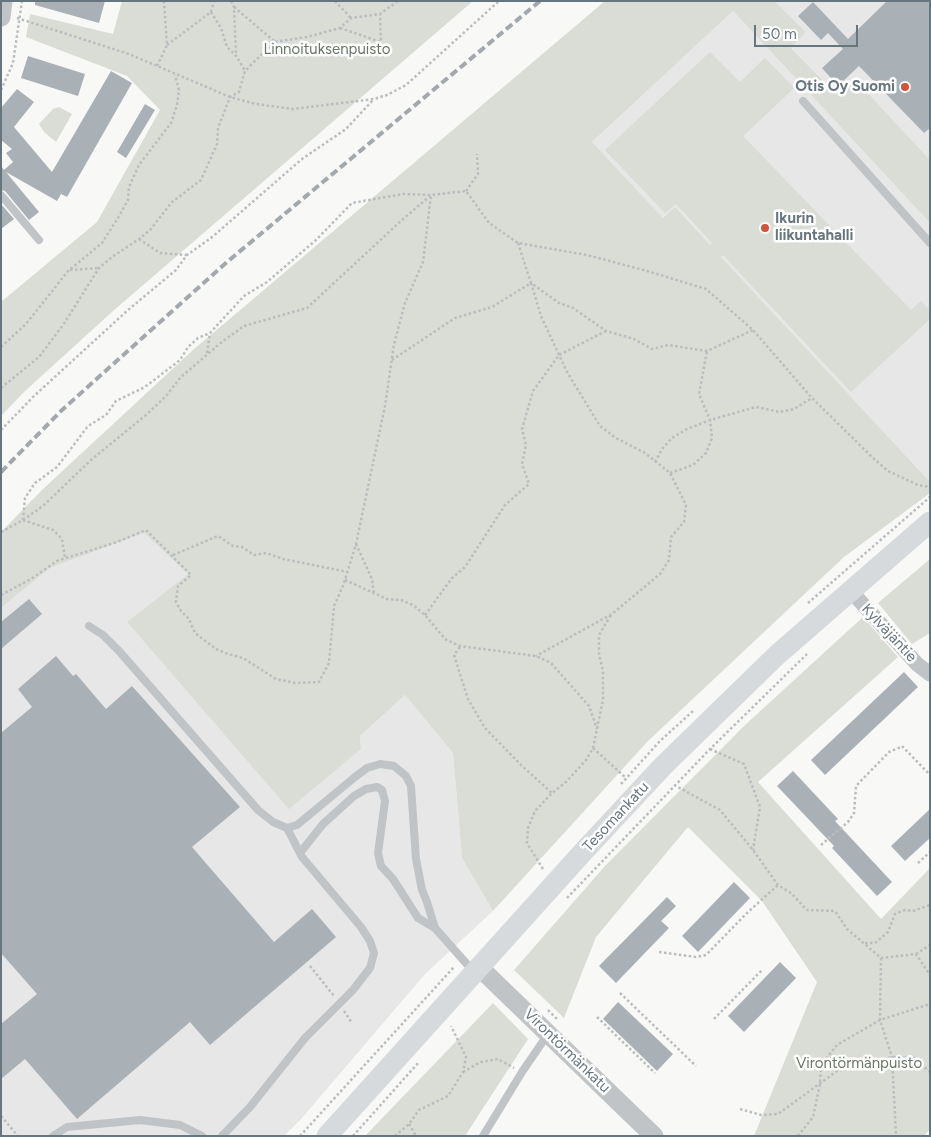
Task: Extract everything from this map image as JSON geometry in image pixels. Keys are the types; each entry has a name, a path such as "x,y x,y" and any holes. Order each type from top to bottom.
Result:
{"main road":[{"name":"Tesomankatu","path":"327,1136 663,766 777,655 930,522"}],"street":[{"path":"1,17 3,1"},
{"name":"Kylväjäntie","path":"850,590 917,664 930,674"},
{"name":"Virontörmänkatu","path":"477,970 548,1034 654,1136"}],"lane":[{"path":"803,101 930,243"},
{"path":"1,195 39,240"},
{"path":"89,626 104,635 119,650 258,810 273,822 286,828 320,880 361,927 370,941 374,953 370,968 340,1003 305,1038 250,1107 222,1136"},
{"path":"286,828 297,825 368,768 380,764 394,766 406,776 411,786 416,859 422,890 434,928"},
{"path":"300,852 338,810 354,796 366,789 377,786 382,790 385,801 378,853 381,866 393,879 418,918 434,928 477,970"},
{"path":"483,1136 522,1072 548,1034"},
{"path":"53,1136 67,1127 140,1120 180,1126 202,1136"}],"path":[{"path":"1,90 13,62 22,1"},
{"path":"164,1 167,45"},
{"path":"157,66 167,45 211,12 214,1"},
{"path":"231,1 234,7 274,42"},
{"path":"335,1 352,18"},
{"path":"1,388 39,357 99,268 112,257 139,240 150,230 172,202 200,180 217,144 218,128 230,97 239,92 245,71 274,42 340,28 352,18 380,14 398,1"},
{"path":"20,20 129,54 230,97 256,104 293,108 374,99 387,95 406,85 499,1"},
{"path":"234,7 236,57"},
{"path":"211,12 221,28 227,47 245,71"},
{"path":"340,28 381,42 380,14"},
{"path":"1,347 26,324 68,271 102,243 128,200 129,187 139,165 171,123 177,105 179,90 175,75"},
{"path":"1,430 34,396 128,310 176,270 187,255 212,238 302,159 346,129 374,99"},
{"path":"23,520 25,498 35,483 57,467 88,426 106,415 116,401 145,387 180,360 188,347 198,338 210,332 244,296 266,282 316,240 352,203 403,194 431,195 466,191 478,174 477,154"},
{"path":"466,191 489,222 518,243 587,255 706,289 753,330 812,398 849,436 888,471 918,485 930,487"},
{"path":"1,532 43,506 91,460 146,415 166,396 180,377 207,354 244,326 307,308 431,195"},
{"path":"1,595 32,579 57,561 117,542 146,530 192,575 178,586 176,602 189,619 195,633 216,649 243,658 276,679 295,684 319,682 329,663 334,606 348,572 356,544 385,406 394,344 405,303 423,262 431,195"},
{"path":"139,240 160,253 187,255"},
{"path":"518,243 541,316 567,372 600,426 616,438 645,453 670,473 686,505 684,522 671,537 669,560 660,574 612,614 536,656"},
{"path":"68,271 99,268"},
{"path":"392,360 455,318 492,307 531,283"},
{"path":"531,283 558,302 573,308 606,330 634,339 652,348 668,345 706,351 753,330"},
{"path":"425,615 452,578 465,567 505,505 529,484 522,464 526,445 522,429 533,391 559,355 606,330"},
{"path":"207,354 210,332"},
{"path":"670,473 693,465 706,453 712,438 710,420 699,394 706,351"},
{"path":"655,462 662,449 672,438 687,429 710,420 756,407 780,412 794,409 812,398"},
{"path":"827,586 930,497"},
{"path":"23,520 53,530 62,539 65,558"},
{"path":"173,555 218,536 254,555 266,553 283,559 348,572"},
{"path":"356,544 372,579 374,594"},
{"path":"345,580 387,599 401,600 414,605 445,639 460,646 536,656 551,663 589,706 597,729"},
{"path":"543,868 527,843 528,828 535,812 586,760 593,748 603,700 603,671 599,635 612,614"},
{"path":"460,646 454,655 468,698 485,728 521,766 552,793"},
{"path":"563,902 674,785 812,649"},
{"path":"821,845 848,822 854,813 856,786 889,752 902,746 930,775"},
{"path":"593,748 626,778"},
{"path":"710,749 744,764 760,807 753,850"},
{"path":"674,785 720,810 753,850 778,885 791,893 807,910 835,910 847,929 881,958 916,954 930,944"},
{"path":"918,863 930,852"},
{"path":"659,952 696,957 706,955 747,913 778,885"},
{"path":"863,943 875,943 888,932 895,914 905,910 913,911 930,905"},
{"path":"916,954 930,975"},
{"path":"881,958 880,1020 892,1056 896,1136"},
{"path":"310,966 340,1003 352,1023"},
{"path":"714,1019 763,969"},
{"path":"620,993 696,1066"},
{"path":"798,1136 813,1116 820,1084 820,1065 836,1045 880,1020 930,1004"},
{"path":"597,1017 654,1073"},
{"path":"395,1136 409,1124 419,1110 448,1096 463,1072 466,1056 451,1026 445,1033"},
{"path":"353,1136 425,1055"},
{"path":"740,1108 761,1115 778,1114 837,1071 892,1056 914,1058 930,1072"},
{"path":"463,1072 480,1062 498,1059 522,1072"},
{"path":"1,1116 18,1136"},
{"path":"409,1124 416,1136"}],"shaded area":[{"path":"775,1 930,1 930,160 855,79 839,95 791,48 806,32"},
{"path":"733,11 930,223 930,482 675,208 663,218 592,142"},
{"path":"144,533 188,574 127,622 289,808 361,749 360,736 405,695 453,753 462,858 493,911 425,974 302,1118 284,1136 1,1136 1,608 50,568"}],"green space":[{"name":"Linnoituksenpuisto","path":"122,1 473,1 113,311 24,392 1,416 1,302 97,222 160,110 127,76 26,37 30,14 113,34"},
{"path":"605,1 775,1 806,32 791,48 838,95 855,79 930,160 930,223 733,11 592,142 663,218 675,207 710,245 712,243 676,204 665,213 605,150 710,52 740,82 765,58 794,88 743,136 911,310 921,301 930,310 930,319 851,392 723,255 721,257 930,482 930,493 844,557 648,741 493,911 462,858 453,753 405,695 360,736 361,749 289,809 127,622 188,574 144,533 50,568 1,608 1,532 43,489 193,350"},
{"path":"59,107 72,114 56,142 44,132 39,124 53,109"},
{"path":"930,559 930,633 912,644 878,603"},
{"name":"Virontörmänpuisto","path":"863,617 898,657 758,782 881,919 930,868 930,1129 924,1136 754,1136 817,982 762,901 688,827 596,937 564,1018 514,970 605,866 744,726"},
{"path":"493,1003 528,1039 465,1136 365,1136"}],"building":[{"path":"35,1 105,1 99,23 35,5"},
{"name":"Otis Oy Suomi","path":"887,1 930,1 930,128 924,133 859,66 838,86 822,68 843,49 828,33 821,40 798,16 813,2 848,39"},
{"path":"28,56 85,74 78,96 21,78"},
{"path":"111,71 132,83 67,197 61,194 57,201 6,172 39,212 29,220 5,191 1,190 1,166 4,170 13,162 6,153 12,149 1,140 1,108 17,89 34,102 14,127 52,172"},
{"path":"145,104 155,110 126,158 117,152"},
{"path":"1,204 14,219 1,229"},
{"path":"29,599 42,614 1,649 1,622"},
{"path":"56,656 73,676 76,674 106,709 132,686 240,807 192,847 274,942 312,909 336,937 210,1045 190,1022 77,1119 25,1059 1,1079 1,1024 37,994 1,953 1,733 32,707 18,689"},
{"path":"904,672 918,687 825,775 811,760"},
{"path":"793,771 838,819 835,821 892,882 877,896 832,848 834,846 777,786"},
{"path":"930,809 930,838 905,861 891,846"},
{"path":"734,882 750,898 698,952 682,936"},
{"path":"667,897 676,906 661,921 669,928 616,983 599,966"},
{"path":"780,962 796,978 744,1032 728,1016"},
{"path":"618,1002 673,1054 657,1071 603,1019"}],"railway":[{"path":"1,472 62,410 227,262 540,1"}],"place":[{"name":"Otis Oy Suomi","path":"905,87"},
{"name":"Ikurin liikuntahalli","path":"765,228"}]}
